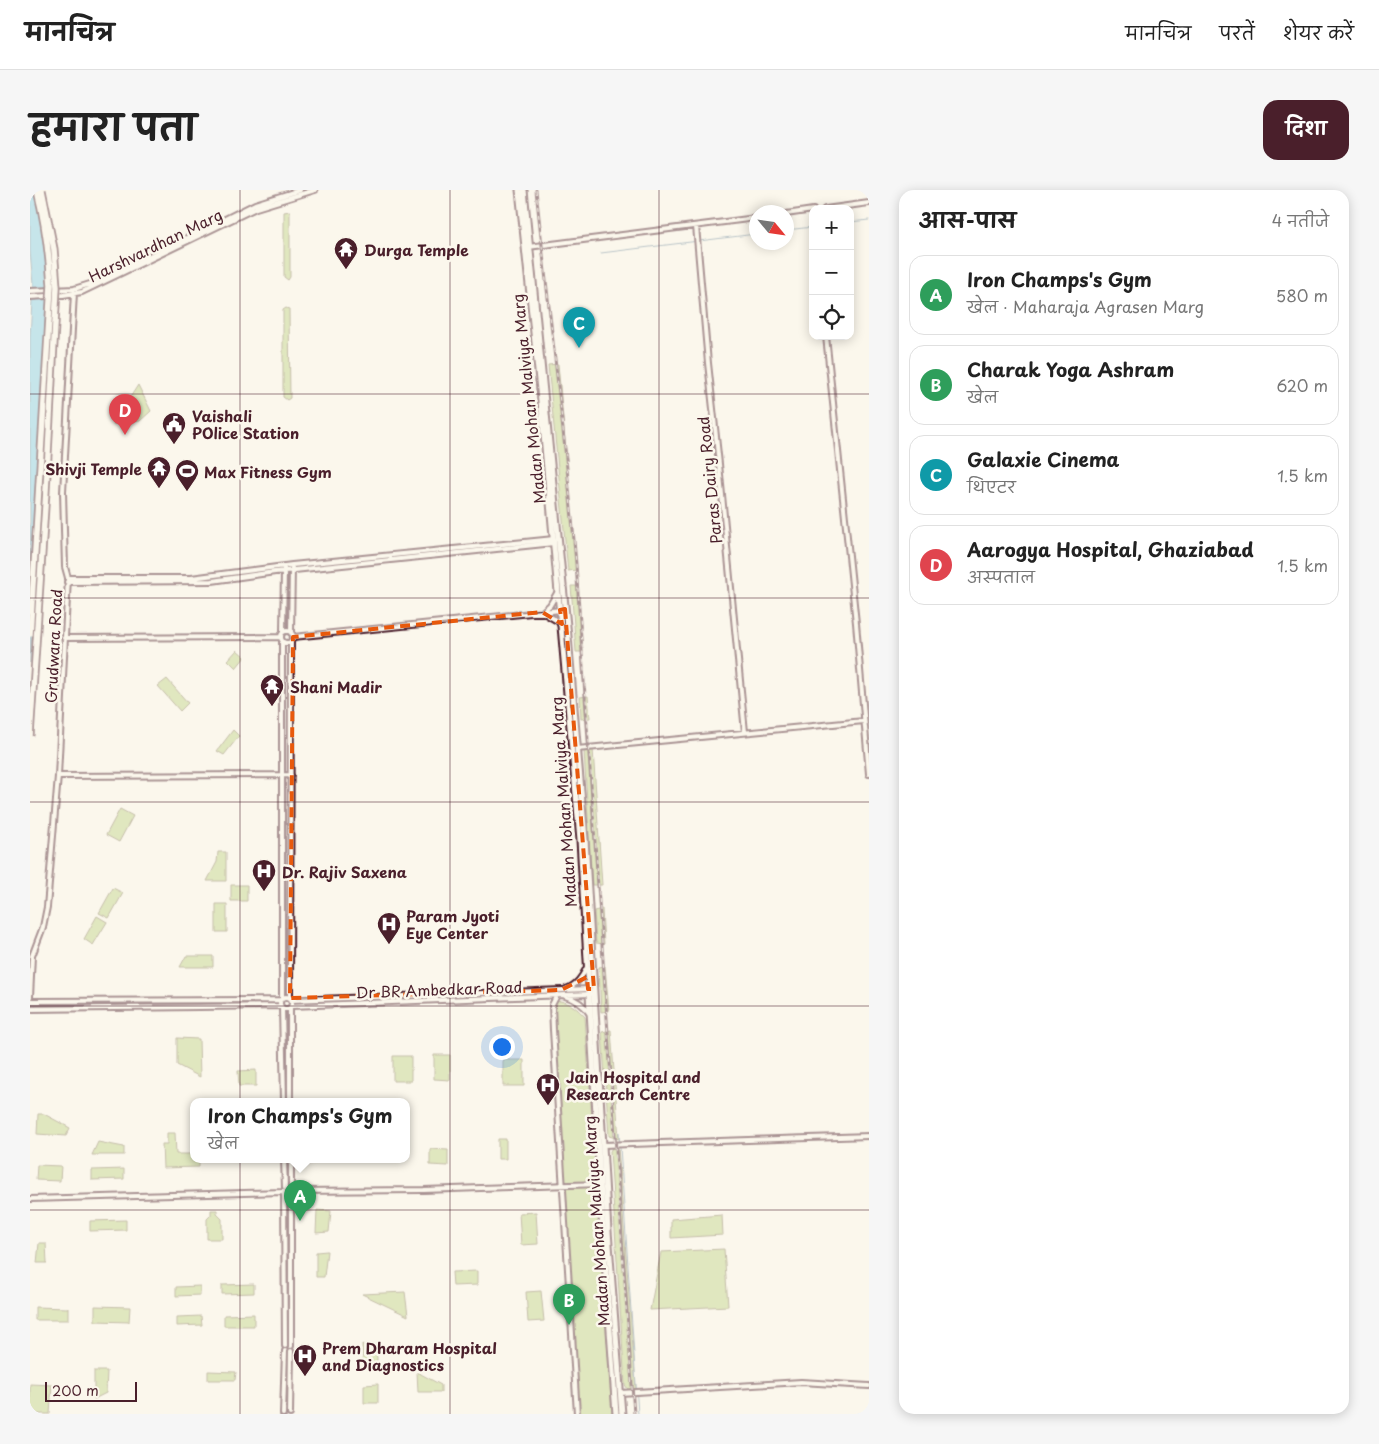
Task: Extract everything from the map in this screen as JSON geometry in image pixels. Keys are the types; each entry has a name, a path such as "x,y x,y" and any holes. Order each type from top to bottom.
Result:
{"highway":[{"path":"30,634 51,285 43,213 37,190"},
{"path":"30,736 57,287 54,249 42,190"}],"main road":[{"name":"Madan Mohan Malviya Marg","path":"519,190 528,247 577,749 591,992 622,1414"},
{"name":"Madan Mohan Malviya Marg","path":"524,190 558,590 563,610 562,628 580,840 587,967 591,992 589,1012 616,1414"}],"street":[{"name":"Harshvardhan Marg","path":"291,195 300,190"},
{"name":"Harshvardhan Marg","path":"30,291 74,289 90,284 248,207 315,190"},
{"name":"Harshvardhan Marg","path":"30,296 63,295 91,288 256,208 281,198"},
{"path":"854,205 869,203"},
{"path":"794,213 809,211"},
{"path":"528,247 749,219"},
{"name":"Paras Dairy Road","path":"696,226 745,732"},
{"name":"Grudwara Road","path":"30,997 32,956 43,928 47,907 58,776 67,580 63,492 74,293"},
{"path":"826,340 856,623 869,774"},
{"path":"67,580 191,582 292,568 554,541"},
{"path":"290,1098 292,568"},
{"path":"280,637 283,632 284,569"},
{"path":"542,612 555,598 558,590"},
{"path":"292,637 563,610"},
{"path":"542,612 559,622 562,628"},
{"path":"283,632 288,631 292,637"},
{"path":"64,638 280,637"},
{"path":"280,637 282,642 281,1007 284,1098"},
{"path":"282,642 288,643 292,637"},
{"path":"577,749 864,721"},
{"path":"58,776 291,775"},
{"path":"577,1414 552,1005 560,994 576,984 587,967"},
{"name":"Dr BR Ambedkar Road","path":"291,1007 591,992"},
{"path":"560,994 576,1000 585,1006 589,1012"},
{"name":"Dr BR Ambedkar Road","path":"291,999 560,994"},
{"path":"30,1002 282,999 286,997 291,999"},
{"path":"30,1009 281,1007 285,1009 291,1007"},
{"path":"603,1145 869,1136"},
{"path":"282,1414 285,1349 284,1163"},
{"path":"290,1414 291,1163"},
{"path":"30,1199 284,1191 289,1187 291,1191 424,1190 600,1184"},
{"path":"284,1191 288,1196 291,1191"},
{"path":"285,1349 288,1345 291,1349"},
{"path":"285,1349 288,1353 291,1349"},
{"path":"620,1393 801,1382 869,1386"}],"highlighted area":[{"path":"565,609 594,989 588,989 587,977 561,990 290,998 293,637 542,612 562,624 560,610"}],"green space":[{"path":"290,211 290,277 288,280 284,277 284,212"},
{"path":"289,309 290,398 287,400 283,397 283,310"},
{"path":"558,364 577,570 568,571 548,365"},
{"path":"138,385 151,411 140,421 113,424"},
{"path":"571,586 577,586 583,652 576,652"},
{"path":"237,650 245,657 236,668 228,660"},
{"path":"167,679 188,703 180,711 158,686"},
{"path":"588,696 590,718 581,719 580,697"},
{"path":"233,730 239,736 224,755 217,751"},
{"path":"593,749 602,885 592,885 584,750"},
{"path":"120,809 133,816 119,842 106,835"},
{"path":"218,852 226,852 226,881 207,881 217,862"},
{"path":"231,885 247,885 247,901 231,901"},
{"path":"113,888 123,893 109,918 99,913"},
{"path":"216,904 227,904 227,932 216,932"},
{"path":"602,909 604,944 596,943 594,911"},
{"path":"97,916 107,922 93,945 84,939"},
{"path":"186,956 213,956 213,967 180,967"},
{"path":"605,966 609,1011 601,1012 599,967"},
{"path":"560,1001 568,1003 585,1017 612,1414 579,1414 554,1003"},
{"path":"611,1030 619,1139 609,1136 602,1032"},
{"path":"177,1038 199,1039 200,1077 177,1065"},
{"path":"434,1055 450,1055 450,1080 434,1079"},
{"path":"393,1056 411,1056 411,1081 393,1081"},
{"path":"503,1060 524,1060 524,1086 503,1086"},
{"path":"256,1070 256,1086 239,1086 238,1071"},
{"path":"38,1114 44,1114 70,1128 66,1136 37,1134"},
{"path":"167,1133 175,1133 176,1154 190,1154 190,1163 199,1163 199,1167 163,1168 162,1144 167,1144"},
{"path":"498,1139 506,1139 506,1159 498,1159"},
{"path":"98,1142 124,1147 124,1155 92,1155"},
{"path":"618,1147 636,1389 628,1389 625,1385 610,1151 612,1148"},
{"path":"430,1149 448,1150 448,1166 430,1165"},
{"path":"37,1165 61,1166 60,1181 36,1180"},
{"path":"124,1169 124,1179 92,1180 92,1170"},
{"path":"211,1210 217,1210 217,1214 222,1219 222,1239 207,1239 207,1219 211,1215"},
{"path":"317,1210 331,1211 329,1232 316,1233"},
{"path":"536,1212 538,1244 521,1245 519,1213"},
{"path":"722,1215 723,1235 671,1238 671,1219"},
{"path":"126,1220 126,1230 90,1231 90,1221"},
{"path":"39,1243 46,1243 47,1263 37,1263"},
{"path":"724,1249 728,1306 650,1310 661,1252"},
{"path":"327,1251 324,1277 316,1277 316,1252"},
{"path":"477,1271 477,1285 453,1286 452,1272"},
{"path":"254,1284 254,1293 222,1294 222,1285"},
{"path":"200,1286 200,1295 176,1296 176,1287"},
{"path":"541,1291 544,1321 528,1322 526,1292"},
{"path":"405,1292 408,1316 362,1294"},
{"path":"95,1306 130,1307 129,1322 95,1321"},
{"path":"35,1307 68,1308 68,1320 35,1320"},
{"path":"254,1314 254,1326 224,1326 224,1315"},
{"path":"201,1316 202,1325 177,1326 177,1317"},
{"path":"362,1344 377,1353 377,1366 363,1367"},
{"path":"94,1371 107,1371 106,1393 94,1399"},
{"path":"208,1371 236,1372 235,1380 208,1380"},
{"path":"417,1372 441,1385 441,1392 418,1392"},
{"path":"30,1384 52,1385 50,1414 30,1414"},
{"path":"378,1384 378,1403 364,1403 364,1385"}],"water":[{"path":"30,190 38,190 54,276 52,334 30,663 30,337 33,284 30,251"}],"waterway":[{"path":"854,222 869,220"},
{"path":"794,229 809,227"},
{"path":"601,253 749,235"},
{"path":"619,1132 638,1414"}],"railway":[{"path":"536,190 576,564 634,1414"}],"place":[{"name":"Durga Temple","path":"346,270"},
{"name":"Galaxie Cinema","path":"579,348"},
{"name":"Aarogya Hospital, Ghaziabad","path":"125,435"},
{"name":"Vaishali POlice Station","path":"174,445"},
{"name":"Shivji Temple","path":"159,489"},
{"name":"Max Fitness Gym","path":"187,492"},
{"name":"Shani Madir","path":"272,707"},
{"name":"Dr. Rajiv Saxena","path":"264,892"},
{"name":"Param Jyoti Eye Center","path":"389,945"},
{"name":"Jain Hospital and Research Centre","path":"548,1106"},
{"name":"Iron Champs's Gym","path":"300,1221"},
{"name":"Charak Yoga Ashram","path":"569,1325"},
{"name":"Prem Dharam Hospital and Diagnostics","path":"305,1377"}]}
